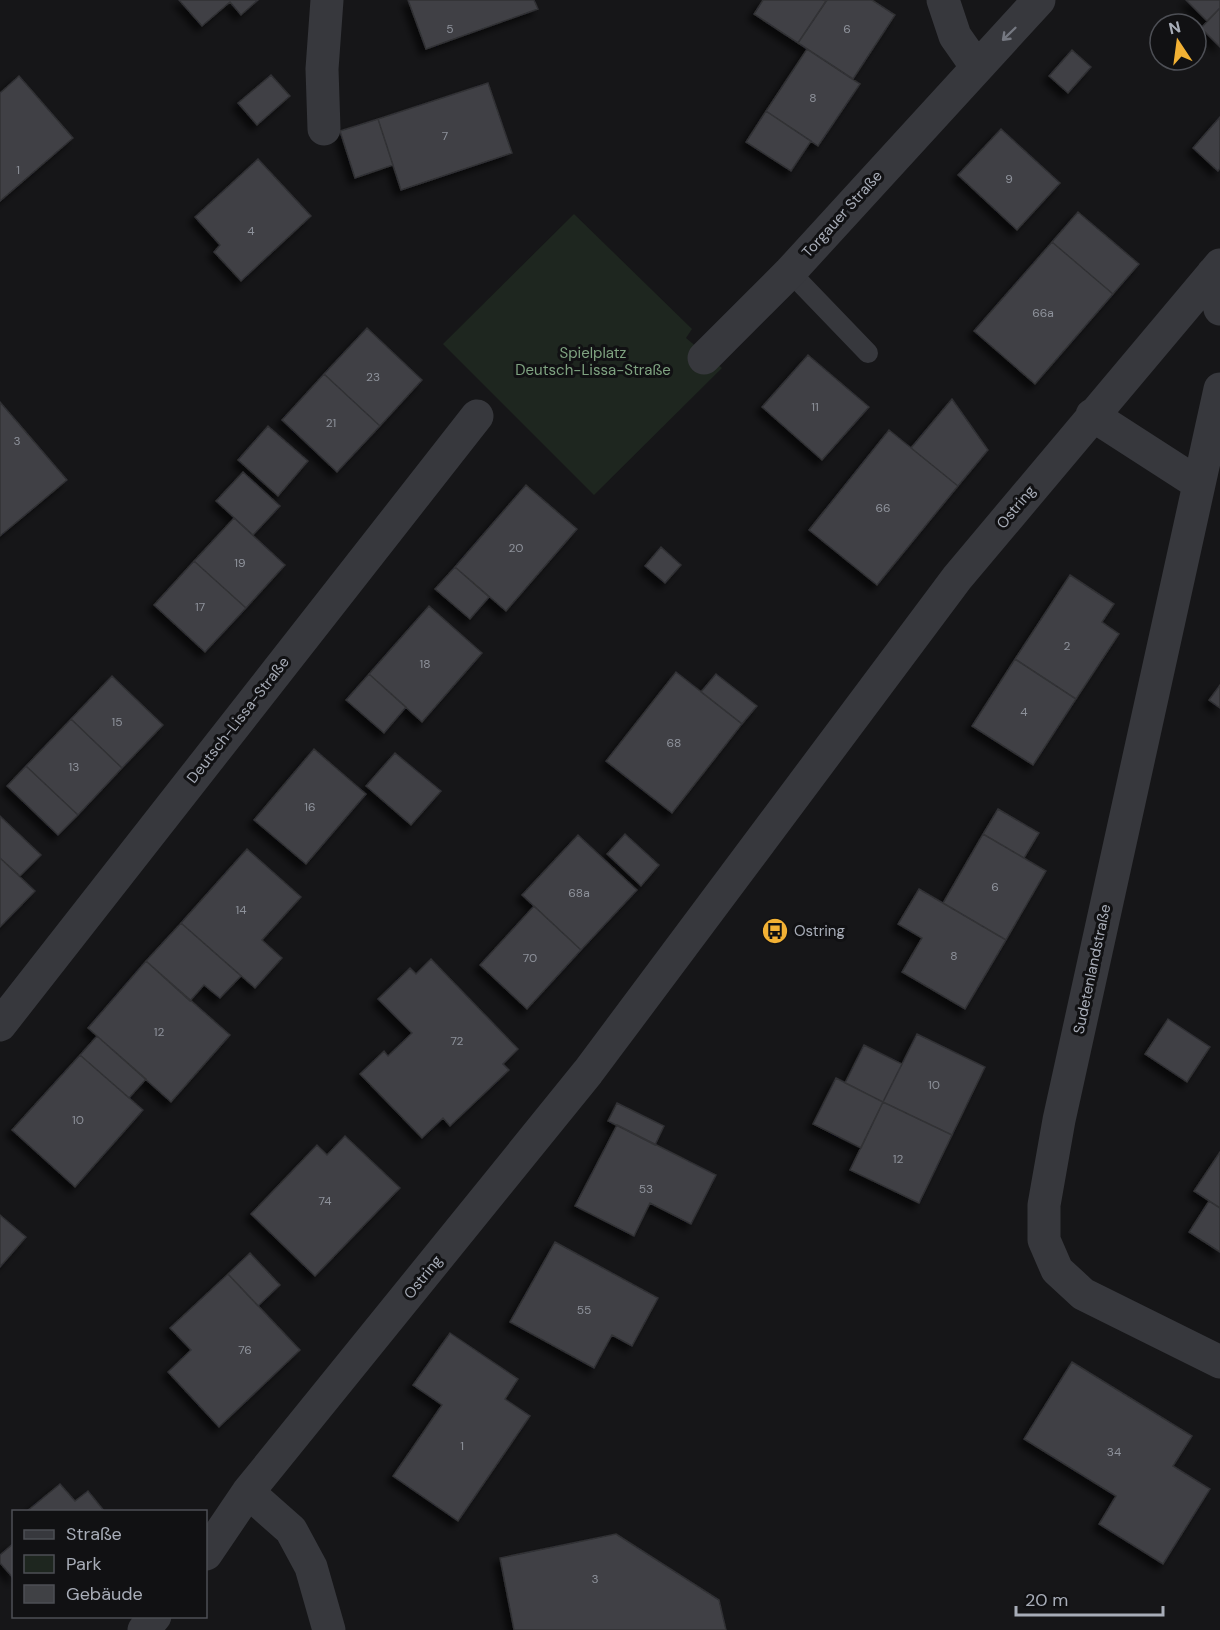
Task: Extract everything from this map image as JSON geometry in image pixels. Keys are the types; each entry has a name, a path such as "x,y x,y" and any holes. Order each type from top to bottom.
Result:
{"street":[{"path":"324,129 322,69 327,0"},
{"path":"943,0 955,36 976,66"},
{"name":"Torgauer Straße","path":"704,358 790,272 976,66 1021,22 1039,0"},
{"path":"1217,269 1220,309"},
{"name":"Ostring","path":"207,1553 248,1492 588,1072 957,578 1217,269"},
{"name":"Sudetenlandstraße","path":"1220,389 1059,1120 1044,1205 1044,1240 1057,1270 1083,1294 1220,1362"},
{"name":"Deutsch-Lissa-Straße","path":"0,1025 477,416"},
{"path":"1092,416 1199,484"},
{"path":"248,1492 291,1530 311,1567 329,1630"},
{"path":"144,1630 154,1618"}],"lane":[{"path":"790,272 868,352"}],"green space":[{"name":"Spielplatz Deutsch-Lissa-Straße","path":"574,214 692,329 686,338 722,368 594,495 443,344"}],"building":[{"path":"179,0 258,0 241,15 230,2 202,26"},
{"path":"408,0 534,0 538,9 426,49"},
{"path":"763,0 826,1 798,43 754,14"},
{"path":"827,0 872,0 895,15 853,79 798,43"},
{"path":"1186,0 1220,0 1220,8 1208,20 1208,12 1198,12"},
{"path":"1220,8 1220,47 1208,35 1208,21"},
{"path":"807,49 860,84 818,146 766,111"},
{"path":"1072,50 1091,67 1068,93 1049,76"},
{"path":"271,75 290,96 257,125 238,103"},
{"path":"19,76 73,138 0,201 0,93"},
{"path":"488,83 512,153 401,190 378,119"},
{"path":"766,111 811,141 791,171 746,142"},
{"path":"1220,117 1220,168 1218,171 1193,148"},
{"path":"378,119 393,165 355,178 340,131"},
{"path":"1001,129 1060,183 1017,230 958,175"},
{"path":"258,159 311,216 241,281 214,252 220,245 195,217"},
{"path":"1078,212 1139,264 1113,294 1052,242"},
{"path":"1052,242 1113,294 1035,384 974,331"},
{"path":"367,328 422,380 380,426 324,374"},
{"path":"808,355 869,407 822,460 762,407"},
{"path":"324,374 380,426 337,472 282,420"},
{"path":"952,399 988,450 958,486 911,448"},
{"path":"0,402 67,480 0,536"},
{"path":"268,426 308,461 278,496 238,460"},
{"path":"889,430 958,486 877,585 809,530"},
{"path":"243,472 280,506 253,535 216,501"},
{"path":"526,485 577,529 506,611 455,567"},
{"path":"234,518 285,565 246,608 194,561"},
{"path":"661,547 681,565 665,583 645,566"},
{"path":"194,561 246,608 205,652 154,605"},
{"path":"455,567 489,597 470,619 435,589"},
{"path":"1070,575 1114,604 1102,622 1119,634 1076,699 1015,659"},
{"path":"429,606 482,653 422,722 369,674"},
{"path":"1015,659 1076,699 1033,765 972,726"},
{"path":"676,672 742,724 672,813 606,761"},
{"path":"369,674 406,707 384,733 346,700"},
{"path":"716,674 757,706 742,724 701,692"},
{"path":"112,676 163,725 122,768 71,719"},
{"path":"1220,685 1220,708 1209,700"},
{"path":"71,719 122,768 78,815 26,766"},
{"path":"314,749 366,794 306,864 254,820"},
{"path":"395,753 441,791 411,825 366,786"},
{"path":"26,766 78,815 58,835 7,786"},
{"path":"998,809 1039,833 1024,858 983,834"},
{"path":"0,816 41,855 20,876 0,858"},
{"path":"625,834 659,865 641,886 607,854"},
{"path":"983,834 1046,871 1006,940 943,903"},
{"path":"578,835 637,890 581,950 522,895"},
{"path":"247,849 301,897 262,940 282,958 255,988 181,923"},
{"path":"0,858 35,891 0,927"},
{"path":"919,889 1006,940 965,1009 902,972 922,938 898,924"},
{"path":"534,906 581,950 527,1009 480,965"},
{"path":"181,923 241,976 220,998 204,985 190,1001 146,961"},
{"path":"431,959 518,1049 503,1064 509,1070 450,1126 443,1118 422,1138 360,1074 384,1051 388,1056 412,1033 378,999 410,968 416,974"},
{"path":"146,961 230,1035 171,1102 88,1028"},
{"path":"1168,1019 1210,1047 1187,1082 1145,1054"},
{"path":"917,1034 985,1067 952,1135 883,1102"},
{"path":"97,1036 146,1079 129,1098 80,1055"},
{"path":"864,1045 902,1064 883,1102 845,1083"},
{"path":"80,1055 143,1110 75,1187 12,1130"},
{"path":"836,1078 883,1102 861,1148 813,1124"},
{"path":"883,1102 952,1135 919,1203 850,1170"},
{"path":"617,1103 664,1126 655,1145 608,1121"},
{"path":"617,1125 716,1175 691,1224 650,1203 634,1236 575,1206"},
{"path":"345,1136 400,1188 315,1276 251,1214 317,1145 327,1155"},
{"path":"1220,1152 1220,1208 1194,1191"},
{"path":"1209,1201 1220,1208 1220,1252 1189,1232"},
{"path":"0,1215 26,1237 0,1267"},
{"path":"555,1242 658,1298 632,1346 612,1335 594,1368 510,1322"},
{"path":"250,1253 280,1285 258,1306 228,1274"},
{"path":"228,1274 300,1350 219,1427 168,1372 191,1350 170,1328"},
{"path":"450,1333 518,1379 505,1399 530,1416 458,1521 393,1476 442,1405 413,1385"},
{"path":"1072,1362 1192,1436 1173,1466 1210,1489 1163,1564 1099,1524 1116,1496 1024,1439"},
{"path":"60,1484 75,1501 88,1491 103,1510 28,1510"},
{"path":"616,1534 719,1600 726,1630 514,1630 500,1558"},
{"path":"12,1545 12,1577 0,1563 0,1555"}],"place":[{"name":"Ostring","path":"775,931"}]}
